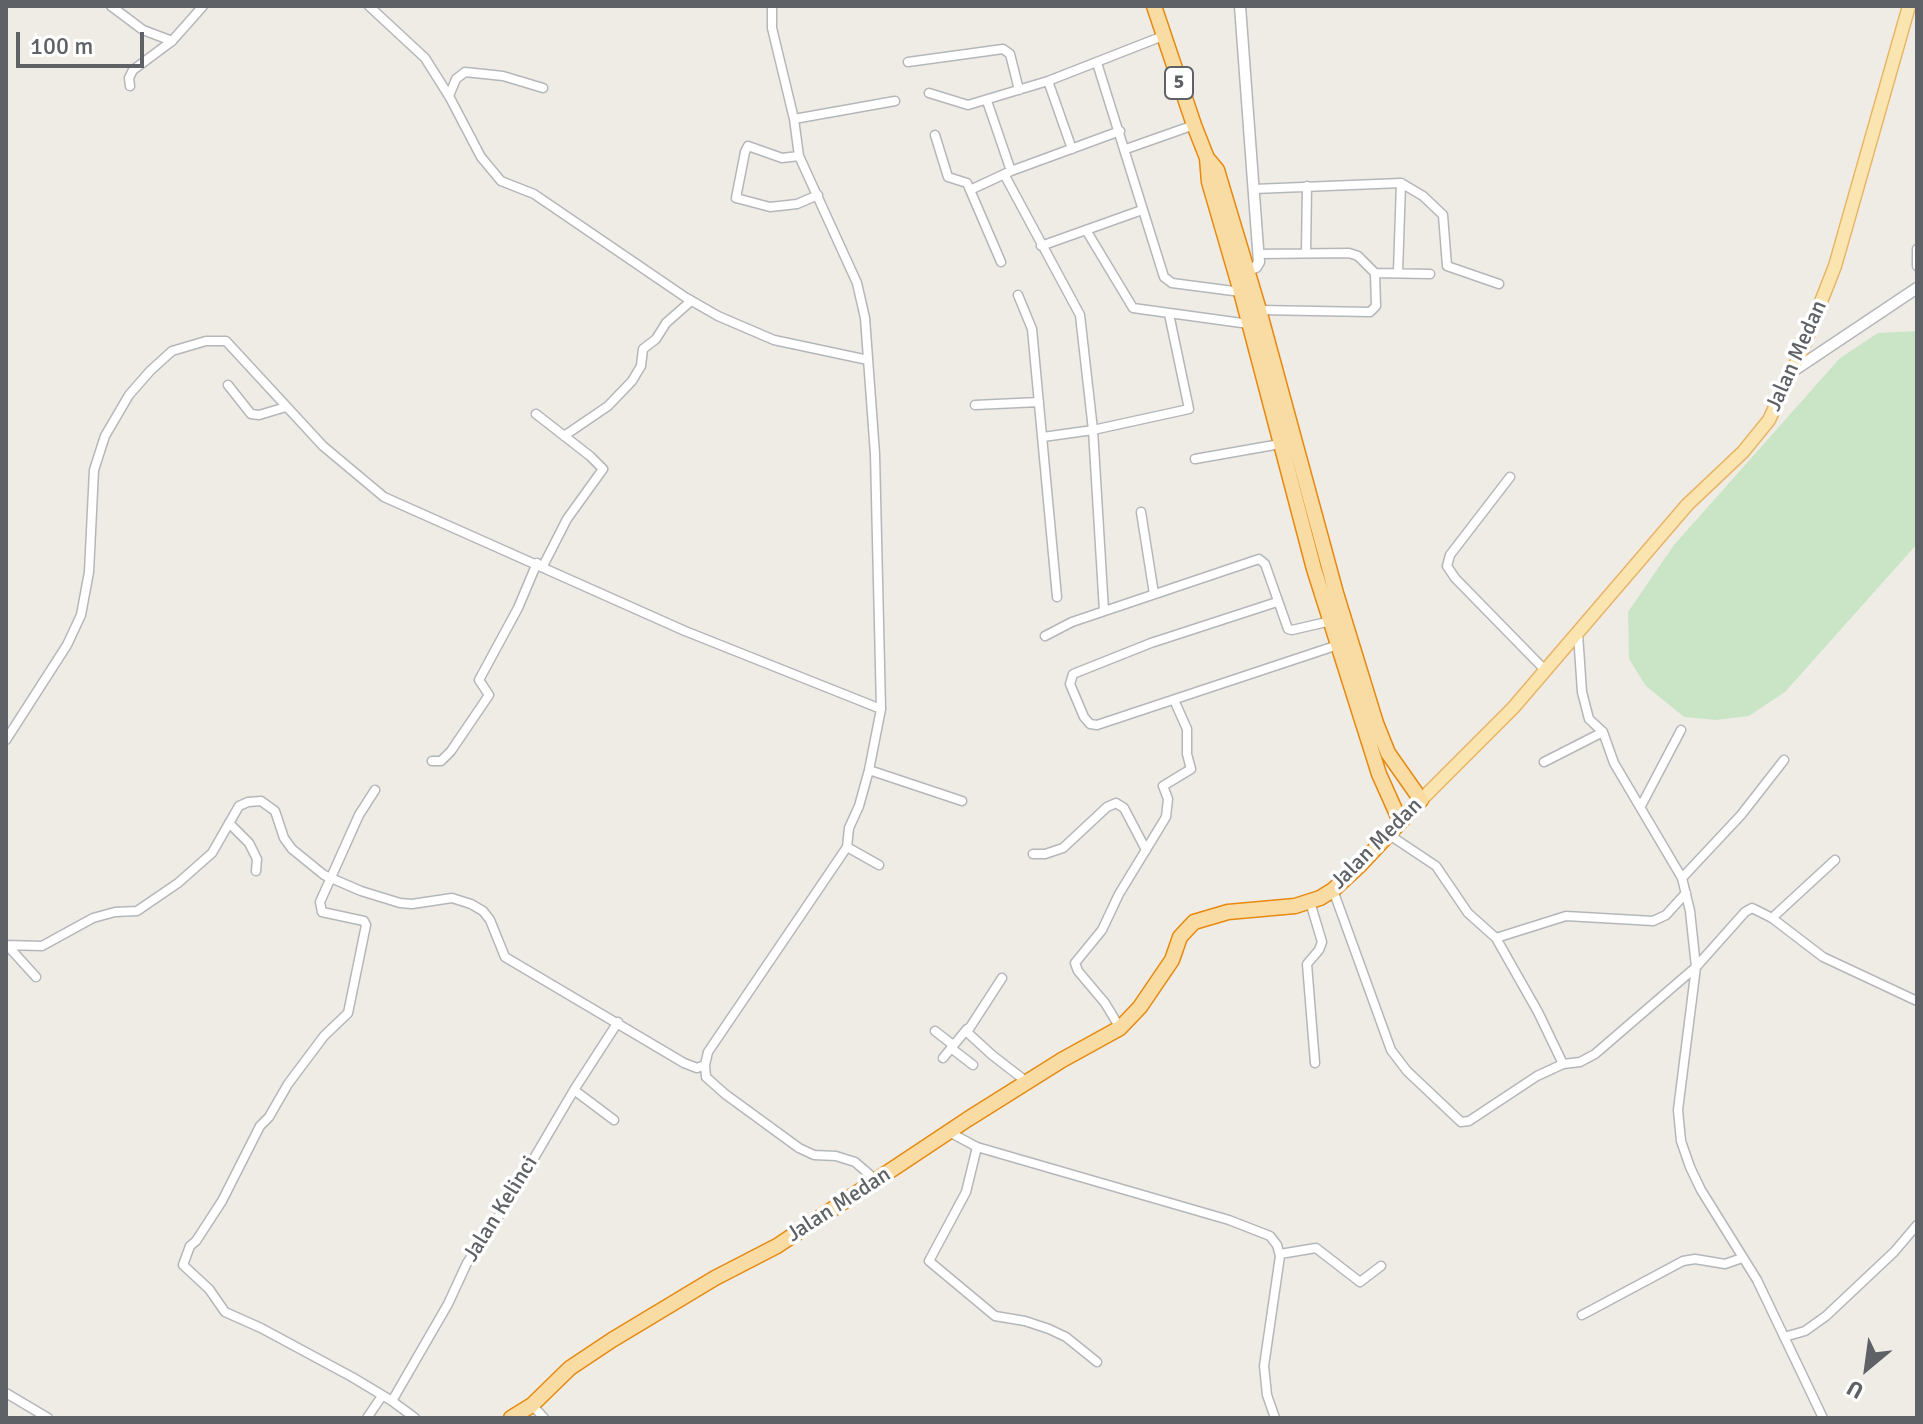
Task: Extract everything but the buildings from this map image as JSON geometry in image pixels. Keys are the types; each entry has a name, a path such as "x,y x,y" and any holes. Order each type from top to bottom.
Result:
{"highway":[{"name":"5","path":"1154,6 1207,158 1209,182 1242,272"},
{"path":"1242,272 1241,292 1249,324 1268,370 1376,723 1388,753 1421,800"},
{"path":"1242,272 1259,310 1280,444 1379,774 1400,821"},
{"name":"Jalan Medan","path":"511,1418 532,1405 570,1368 612,1340 715,1278 777,1246 1027,1082 1120,1028 1140,1007 1172,960 1180,937 1194,922 1228,912 1310,902 1333,890 1421,800"}],"main road":[{"name":"Jalan Medan","path":"1421,800 1492,730 1687,505 1743,452 1769,420 1777,397 1793,371 1835,266 1909,6"}],"street":[{"path":"111,6 143,30 172,41"},
{"path":"130,86 129,78 133,70 172,41 203,6"},
{"path":"369,6 425,58 481,157 501,181 534,194 691,301 718,316 774,340 868,360"},
{"path":"772,6 772,28 794,119 799,156 857,283 865,318 875,454 881,709 869,770 849,828 847,847 708,1052 706,1077 799,1148 814,1155 836,1156 855,1162 877,1181"},
{"path":"1240,6 1258,254 1258,266 1242,272"},
{"path":"929,93 965,105 987,101 1097,63 1163,36"},
{"path":"908,62 1003,49 1010,54 1019,90"},
{"path":"1097,63 1164,277 1168,281 1241,292"},
{"path":"449,96 456,79 465,72 503,76 543,88"},
{"path":"1048,81 1072,149"},
{"path":"794,119 895,101"},
{"path":"987,101 1008,173 1041,246 1080,312 1093,430 1104,611"},
{"path":"1126,149 1194,125"},
{"path":"970,190 1120,131"},
{"path":"935,135 949,178 965,181 1001,262"},
{"path":"799,156 782,158 748,146 736,198 770,207 797,204 818,195"},
{"path":"1254,189 1401,183 1423,196 1443,215 1447,266 1499,284"},
{"path":"1398,272 1401,183"},
{"path":"1306,253 1307,186"},
{"path":"1041,246 1142,210"},
{"path":"1086,230 1133,308 1249,324"},
{"path":"1917,249 1917,266"},
{"path":"1258,254 1352,254 1361,258 1375,273 1376,306 1370,312 1259,310"},
{"path":"1375,273 1430,274"},
{"path":"1793,371 1838,338 1916,291"},
{"path":"1018,295 1032,329 1057,597"},
{"path":"564,436 608,406 632,381 641,366 643,349 691,301"},
{"path":"1043,437 1093,430 1189,409 1169,314"},
{"path":"6,740 67,645 81,615 89,572 97,455 110,425 139,382 172,351 206,341 226,341 323,446 384,497 685,631 881,709"},
{"path":"228,385 251,414 259,415 286,407"},
{"path":"975,405 1039,402"},
{"path":"432,761 441,761 451,751 489,696 479,680 567,519 603,469 536,414"},
{"path":"1195,459 1280,444"},
{"path":"1510,477 1450,555 1447,566 1451,574 1545,670"},
{"path":"1141,512 1154,594"},
{"path":"1045,636 1067,624 1259,559 1264,562 1287,628 1290,630 1331,621"},
{"path":"1277,602 1151,643 1076,672 1070,679 1084,717 1093,725 1338,645"},
{"path":"1578,634 1585,707 1589,719 1603,732 1614,763 1682,878 1686,893 1696,967 1678,1110 1681,1141 1701,1190 1757,1280 1823,1418"},
{"path":"1120,1028 1075,963 1102,930 1119,894 1167,815 1168,799 1163,786 1191,769 1187,754 1187,729 1174,700"},
{"path":"1641,806 1681,730"},
{"path":"1544,762 1603,732"},
{"path":"1682,878 1741,815 1784,760"},
{"path":"869,770 962,801"},
{"path":"375,790 360,813 321,894 322,912 364,921 366,925 348,1013 324,1036 260,1126 222,1201 190,1246 183,1265 209,1289 225,1312 261,1328 392,1401 415,1418"},
{"path":"6,945 42,946 93,918 115,912 137,911 203,862 212,853 236,810 243,803 255,801 267,804 275,811 284,838 292,849 330,878 400,903 452,898 471,904 483,911 495,928 505,957 684,1063 697,1068 705,1065"},
{"path":"1033,854 1063,848 1114,803 1124,808 1146,850"},
{"path":"229,823 249,843 257,859 256,871"},
{"path":"1388,834 1434,865 1468,913 1496,938 1563,1064"},
{"path":"847,847 879,865"},
{"path":"1772,918 1835,860"},
{"path":"1333,890 1391,1050 1407,1071 1461,1122 1469,1121 1537,1076 1595,1054 1696,967 1749,909 1757,909 1772,918 1823,957 1917,1001"},
{"path":"1496,938 1566,916 1658,920 1686,893"},
{"path":"1310,902 1322,942 1307,964 1315,1063"},
{"path":"6,945 36,977"},
{"path":"943,1058 1002,978"},
{"name":"Jalan Kelinci","path":"392,1401 448,1304 467,1263 507,1204 618,1022"},
{"path":"967,1029 992,1055 1027,1082"},
{"path":"935,1031 973,1065"},
{"path":"574,1090 614,1120"},
{"path":"949,1132 977,1147 1229,1220 1270,1236 1280,1254 1264,1366 1267,1395 1275,1418"},
{"path":"977,1147 966,1192 929,1261 995,1316 1049,1329 1066,1337 1097,1362"},
{"path":"1784,1337 1805,1331 1826,1316 1894,1252 1917,1225"},
{"path":"1280,1254 1316,1248 1358,1282 1381,1266"},
{"path":"1582,1315 1683,1261 1695,1259 1725,1264 1742,1258"},
{"path":"6,1393 48,1418"},
{"path":"367,1418 382,1396"},
{"path":"532,1405 544,1418"}],"green space":[{"path":"1917,331 1917,544 1785,692 1749,716 1716,720 1684,717 1646,686 1629,659 1628,612 1674,545 1840,358 1878,333"}]}
